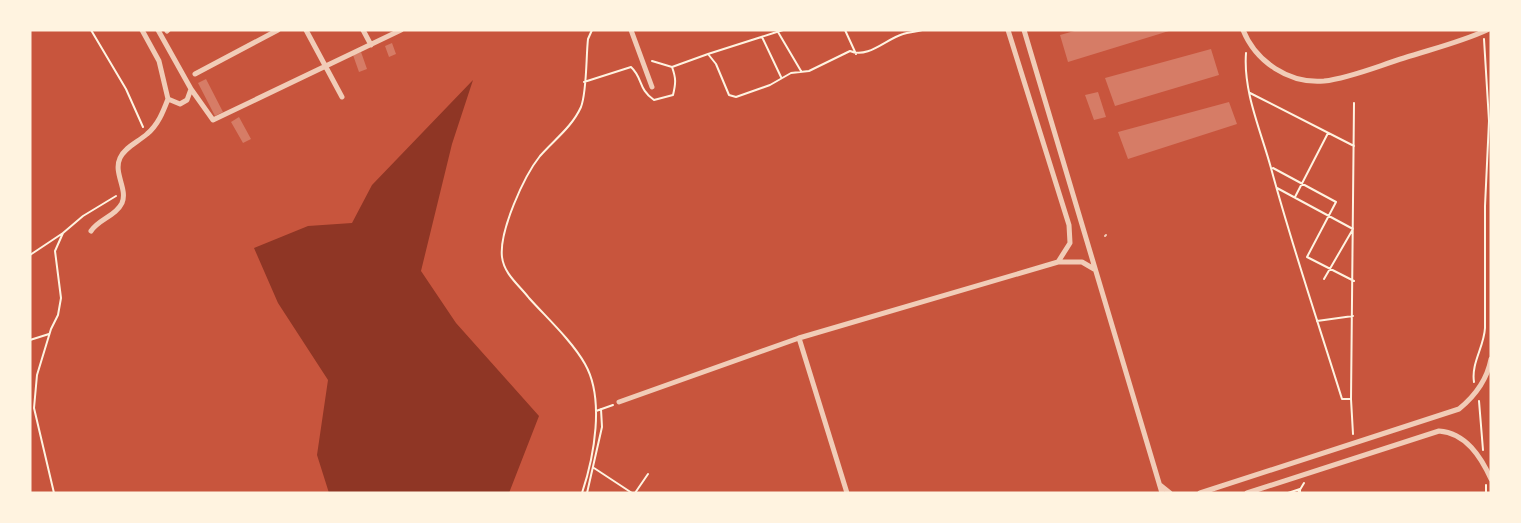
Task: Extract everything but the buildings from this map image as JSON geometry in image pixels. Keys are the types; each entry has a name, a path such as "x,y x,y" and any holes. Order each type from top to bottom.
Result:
{"street":[{"path":"91,231 94,226 118,209 123,201 117,171 118,160 124,152 147,135 157,124 168,99 159,61 141,30"},
{"path":"158,30 191,89 213,120 401,30"},
{"path":"195,74 278,30"},
{"path":"306,30 342,97"},
{"path":"363,30 371,45"},
{"path":"631,30 652,87"},
{"path":"1008,30 1069,225 1070,243 1058,262"},
{"path":"1024,30 1162,493"},
{"path":"1243,30 1247,40 1271,67 1290,76 1321,81 1345,76 1486,33"},
{"path":"168,99 180,104 187,100 191,89"},
{"path":"619,402 799,338 1058,262 1082,262 1094,269"},
{"path":"799,338 847,493"},
{"path":"1200,493 1459,409 1478,390 1491,359"},
{"path":"1247,493 1439,431 1459,436 1473,450 1491,479"},
{"path":"1160,485 1170,493"}],"path":[{"path":"91,30 126,89 147,135"},
{"path":"582,493 597,427 594,387 585,362 509,276 502,256 502,242 523,182 540,156 573,121 582,105 588,39 592,30"},
{"path":"651,60 672,67 783,30"},
{"path":"845,30 856,54"},
{"path":"708,54 716,64 729,95 736,97 770,85 782,77 809,71 849,51 856,54 868,51 902,34 922,30"},
{"path":"778,32 801,71"},
{"path":"1484,465 1478,390 1473,381 1473,373 1483,346 1484,336 1485,206 1489,122 1486,33"},
{"path":"762,37 782,77"},
{"path":"1247,40 1245,60 1249,93 1276,187 1342,399 1352,399"},
{"path":"584,82 631,67 637,72 640,86 646,95 654,100 673,95 676,80 672,67"},
{"path":"1249,93 1354,146"},
{"path":"1353,443 1354,103"},
{"path":"1295,198 1328,133"},
{"path":"1271,167 1336,201 1307,256 1354,281"},
{"path":"1276,187 1353,229"},
{"path":"30,255 63,233 83,216 123,192"},
{"path":"1324,279 1353,229"},
{"path":"54,493 34,408 37,375 49,334 58,315 61,298 55,251 63,233"},
{"path":"1317,321 1353,316"},
{"path":"30,340 49,334"},
{"path":"596,411 619,402"},
{"path":"587,493 602,427 601,409"},
{"path":"593,467 633,493 648,474"},
{"path":"1485,484 1486,493"},
{"path":"1288,493 1300,489 1300,493"}],"shaded area":[{"path":"473,80 452,144 421,271 456,323 539,416 509,493 329,493 317,455 328,380 278,303 254,248 308,226 352,223 372,185"}]}
